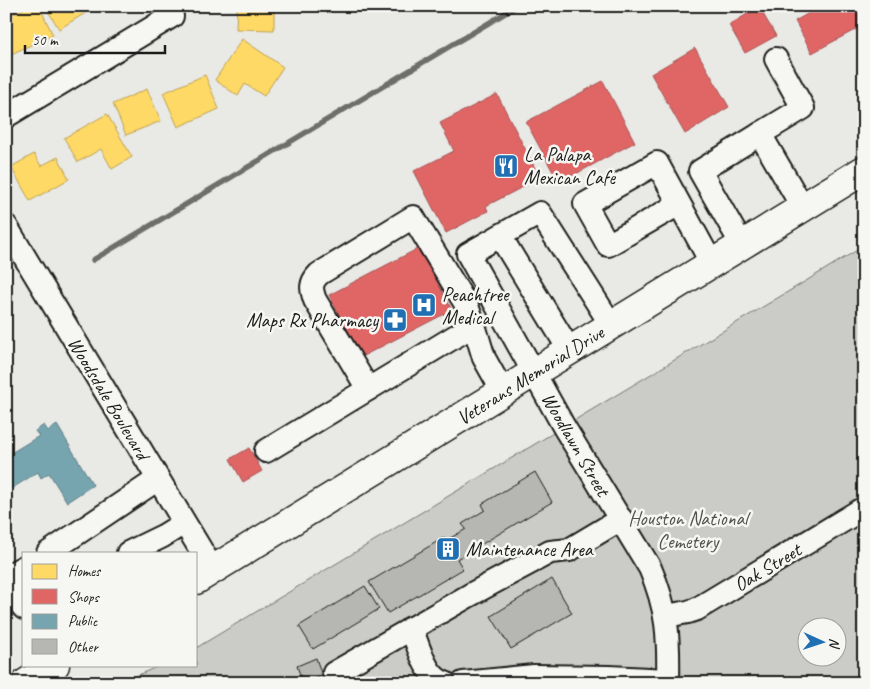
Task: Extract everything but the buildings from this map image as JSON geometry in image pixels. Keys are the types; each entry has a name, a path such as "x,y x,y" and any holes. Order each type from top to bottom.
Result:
{"main road":[{"name":"Veterans Memorial Drive","path":"204,575 864,170"},
{"path":"26,683 53,666"}],"street":[{"path":"6,116 172,16"},
{"path":"742,246 700,172 803,108 776,59"},
{"path":"760,134 804,208"},
{"path":"679,204 712,264"},
{"path":"570,351 500,236 540,213 612,326"},
{"path":"368,389 315,300 312,284 318,274 413,217 467,306 484,358 503,392"},
{"name":"Woodsdale Boulevard","path":"6,226 184,523 195,552"},
{"name":"Woodlawn Street","path":"500,236 468,254 564,426 650,568 657,584 666,616 668,632 668,681"},
{"path":"266,451 474,325"},
{"path":"49,552 158,479"},
{"name":"Oak Street","path":"666,616 697,609 864,508"},
{"path":"334,673 411,628 550,552 569,550 621,519"},
{"path":"130,552 163,536 184,523"},
{"name":"Woodsdale Boulevard","path":"198,559 204,575"},
{"path":"22,568 9,575 15,597 22,606"},
{"path":"411,628 429,670 436,679 445,683"},
{"path":"463,683 534,676 609,677 668,681"}],"green space":[{"name":"Houston National Cemetery","path":"864,246 864,683 120,683 159,666 198,666 198,647"}],"waterway":[{"path":"93,260 517,6"}],"place":[{"name":"La Palapa Mexican Cafe","path":"506,166"},
{"name":"Peachtree Medical","path":"424,305"},
{"name":"Maps Rx Pharmacy","path":"395,320"},
{"name":"Maintenance Area","path":"448,549"}]}
